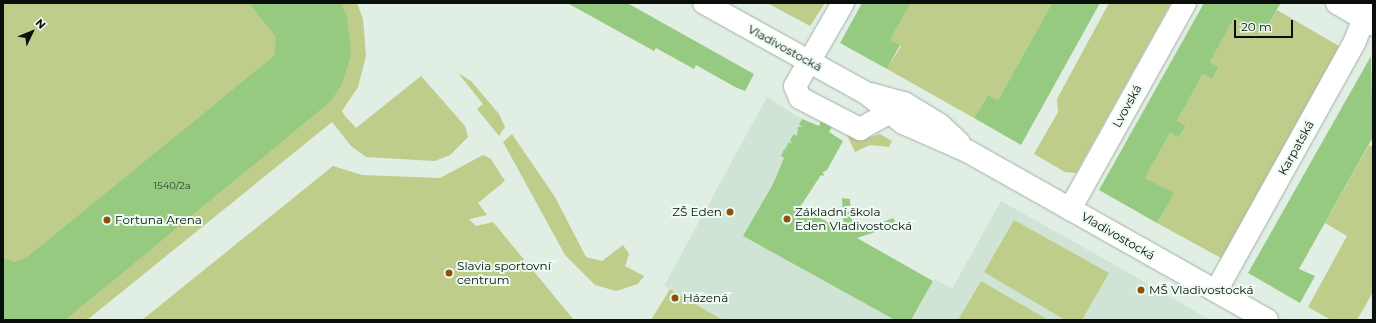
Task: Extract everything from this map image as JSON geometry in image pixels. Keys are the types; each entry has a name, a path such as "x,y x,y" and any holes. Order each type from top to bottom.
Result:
{"street":[{"name":"Vladivostocká","path":"704,3 866,94 889,113 925,135 969,152 1267,320"},
{"path":"843,3 807,61 795,86 800,98 860,129 889,113"},
{"name":"Lvovská","path":"1070,209 1185,3"},
{"path":"1337,3 1369,15"},
{"name":"Karpatská","path":"1216,291 1369,15"},
{"name":"Vladivostocká","path":"866,94 904,103 940,125 969,152"}],"shaded area":[{"name":"ZŠ Eden","path":"767,97 802,119 803,127 798,127 797,136 794,134 790,140 792,144 789,142 788,151 784,149 781,156 784,158 773,184 743,236 895,320 723,320 664,286"},
{"path":"1001,201 1210,320 911,320 934,279 952,289"}],"green space":[{"name":"Fortuna Arena","path":"3,3 357,3 363,19 366,56 358,87 342,111 345,116 356,128 421,76 465,126 468,137 450,155 435,161 366,157 351,146 332,122 87,320 3,320"},
{"path":"767,3 825,3 810,26"},
{"path":"911,3 1052,3 998,100 988,95 974,118 887,69 901,46 890,40"},
{"path":"1109,3 1171,3 1076,173 1065,172 1034,154 1058,112 1057,99"},
{"path":"1277,10 1339,46 1221,258 1157,223 1173,193 1145,178 1170,133 1179,138 1186,127 1177,121 1203,74 1212,79 1219,67 1210,62 1235,17 1264,33"},
{"path":"458,73 471,81 499,114 505,127 499,136 477,109 483,104"},
{"path":"512,134 555,197 586,257 602,261 623,245 629,254 625,266 644,276 638,284 616,291 595,285 565,255 503,142"},
{"path":"880,134 892,141 889,147 870,145 855,152 847,135 864,139"},
{"path":"1369,145 1373,147 1373,292 1357,320 1331,320 1308,307 1347,236 1325,223"},
{"path":"483,155 491,159 505,181 478,203 487,215 469,219 476,226 493,222 574,320 142,320 333,166 362,175 440,178"},
{"path":"1014,220 1109,273 1082,320 1065,320 984,272"},
{"path":"981,281 1045,318 1044,320 958,320"},
{"name":"Házená","path":"670,289 702,308 723,320 651,320"}],"building":[{"name":"Fortuna Arena","path":"249,3 341,3 347,17 351,55 342,84 331,101 70,316 64,320 3,320 3,258 15,262 26,258 274,56 276,37"},
{"path":"862,3 911,3 890,40 900,45 887,69 840,43"},
{"path":"1052,3 1100,3 1021,145 974,118 988,95 998,100"},
{"path":"1204,3 1280,4 1264,33 1235,17 1210,62 1219,67 1212,79 1203,74 1177,121 1186,126 1179,138 1170,133 1145,178 1174,193 1157,223 1099,190"},
{"path":"569,4 629,4 754,74 745,91 696,65 694,69 656,48 654,51"},
{"path":"1371,56 1373,137 1299,269 1315,276 1300,303 1248,273"},
{"name":"Základní škola Eden Vladivostocká","path":"802,119 819,126 821,121 832,127 829,132 843,141 827,170 823,172 824,176 821,175 800,207 844,231 842,198 850,199 851,218 858,228 868,228 893,218 897,225 857,238 933,281 911,320 895,320 743,236 773,184 784,158 781,156 784,149 788,151 785,149 789,142 792,144 790,140 794,134 797,136 798,127 803,127 799,125"}],"place":[{"name":"ZŠ Eden","path":"730,212"},
{"name":"Základní škola Eden Vladivostocká","path":"787,219"},
{"name":"Fortuna Arena","path":"107,220"},
{"name":"Slavia sportovní centrum","path":"449,273"},
{"name":"MŠ Vladivostocká","path":"1141,290"},
{"name":"Házená","path":"675,298"}]}
